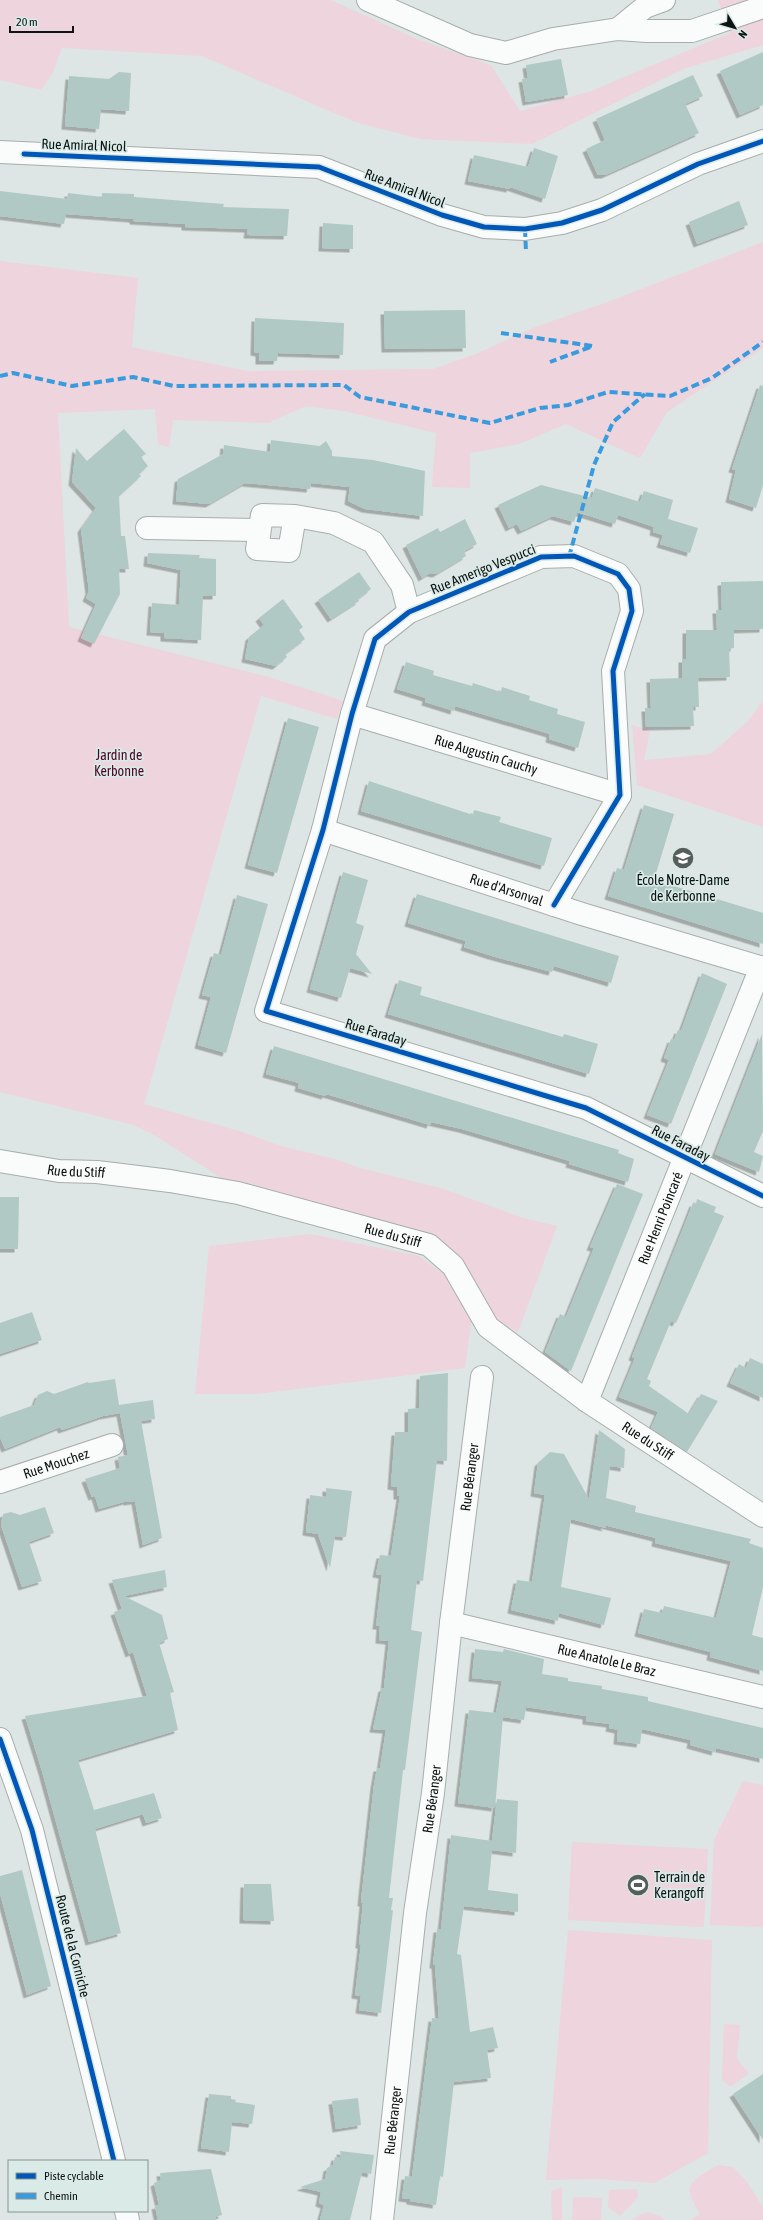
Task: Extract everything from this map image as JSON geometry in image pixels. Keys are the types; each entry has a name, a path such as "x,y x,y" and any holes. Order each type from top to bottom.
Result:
{"street":[{"path":"368,0 470,45 506,54 553,39 618,29 647,32 692,31 763,7"},
{"path":"618,29 645,7 664,0"},
{"name":"Rue Amiral Nicol","path":"0,152 319,167 442,215 484,227 525,229 562,223 602,210 698,164 763,141"},
{"path":"295,516 289,551 257,549 262,515 295,516 334,523 373,542 402,585 410,612"},
{"path":"147,528 259,530"},
{"name":"Rue Amerigo Vespucci","path":"352,714 375,639 410,612 541,556 574,556 618,574 629,589 632,611 613,671 620,794"},
{"name":"Rue Augustin Cauchy","path":"352,714 620,794"},
{"name":"Rue Faraday","path":"352,714 323,830 266,1011 586,1108 685,1159 763,1196"},
{"path":"554,905 620,794"},
{"name":"Rue d'Arsonval","path":"323,830 554,905 762,968"},
{"name":"Rue Henri Poincaré","path":"587,1402 762,968"},
{"name":"Rue du Stiff","path":"0,1161 59,1171 97,1172 170,1181 238,1193 429,1245 453,1266 488,1327 587,1402 763,1516"},
{"name":"Rue Béranger","path":"382,2220 415,1913 433,1793 451,1623 482,1377"},
{"name":"Rue Mouchez","path":"0,1482 112,1445"},
{"name":"Rue Anatole Le Braz","path":"451,1623 763,1697"},
{"name":"Route de la Corniche","path":"0,1739 32,1830 114,2160"}],"green space":[{"path":"0,0 331,0 417,39 491,65 520,111 591,91 730,33 718,0 763,0 763,45 683,69 532,144 420,139 355,122 202,56 62,48 53,72 41,90 0,80"},
{"name":"Jardin de Kerbonne","path":"763,242 763,348 667,412 640,458 566,424 519,444 470,453 470,488 432,487 436,433 344,411 306,406 268,423 173,420 169,447 158,444 155,409 58,413 69,627 269,677 343,701 337,719 261,696 144,1104 239,1131 281,1146 335,1159 360,1168 444,1189 520,1217 557,1226 518,1332 488,1312 477,1297 461,1265 229,1183 156,1136 134,1125 0,1092 0,261 138,278 132,347 247,371 433,369 476,354 535,327 605,303"},
{"path":"763,701 763,827 637,785 632,725 650,731 644,760 711,754 748,721"},
{"path":"310,1234 419,1256 450,1279 472,1317 465,1368 257,1394 195,1394 209,1246"},
{"path":"743,1781 763,1785 763,1927 710,1925 714,1840"},
{"name":"Terrain de Kerangoff","path":"572,1842 708,1849 704,1927 568,1920"},
{"path":"568,1930 712,1940 708,2153 655,2183 596,2179 546,2180"},
{"path":"724,2024 740,2025 737,2058 749,2074 730,2087 722,2080"},
{"path":"718,2165 733,2167 747,2182 763,2207 763,2220 691,2220 700,2214 691,2196 691,2184 701,2175"},
{"path":"562,2187 562,2220 552,2220 551,2191"},
{"path":"637,2189 638,2197 620,2216 608,2207 609,2190"},
{"path":"573,2197 602,2198 601,2220 572,2220"},
{"path":"648,2212 660,2216 664,2220 633,2220 639,2215"}],"building":[{"path":"763,52 763,105 740,115 720,71"},
{"path":"561,59 568,95 526,102 522,79 528,78 526,65"},
{"path":"119,72 131,73 129,111 101,109 99,129 65,126 69,76 109,79"},
{"path":"693,75 703,96 685,104 699,133 605,175 598,175 586,149 605,140 596,119"},
{"path":"534,148 558,156 545,199 510,187 510,189 468,181 474,155 528,167"},
{"path":"0,191 67,199 68,193 102,197 102,193 134,194 134,197 224,204 223,207 289,209 287,236 247,235 248,229 185,227 185,224 133,221 133,219 66,214 64,224 0,216"},
{"path":"739,201 748,225 697,244 689,222"},
{"path":"323,223 353,225 353,249 322,248"},
{"path":"465,310 466,348 385,349 384,311"},
{"path":"255,318 344,323 343,355 278,353 277,361 259,361 259,353 254,352"},
{"path":"760,385 763,386 763,485 756,508 729,499 736,470 732,469"},
{"path":"124,429 146,454 141,457 148,466 139,474 141,476 119,496 121,536 125,536 129,569 119,569 120,594 94,644 81,638 96,604 86,598 89,591 81,529 96,508 72,482 76,448 87,461"},
{"path":"271,440 320,446 326,441 332,451 332,456 373,460 425,471 423,516 365,509 348,501 350,487 311,483 310,489 245,483 209,504 176,501 178,479 223,454 224,445 270,452"},
{"path":"541,485 592,498 595,488 640,502 644,491 673,500 668,519 698,528 690,553 660,544 663,535 653,532 654,527 618,515 615,524 577,512 574,522 553,516 521,531 517,524 509,528 498,505"},
{"path":"465,519 477,544 464,551 466,556 436,574 430,573 422,578 406,545 438,528 440,532"},
{"path":"148,553 200,555 199,558 216,559 216,596 203,596 201,640 164,638 164,633 150,632 152,603 179,605 181,570 147,563"},
{"path":"359,572 371,589 358,599 359,601 331,619 318,600"},
{"path":"763,581 763,629 734,630 734,648 729,649 730,677 698,678 699,707 693,707 694,726 646,727 645,708 651,708 650,679 682,678 682,659 686,659 686,630 717,630 716,610 722,610 721,582"},
{"path":"283,599 303,627 299,630 305,639 285,654 287,657 276,666 245,659 249,637 264,625 259,618"},
{"path":"406,662 434,671 433,675 472,686 473,683 501,692 502,687 530,696 529,700 558,709 557,714 585,722 578,748 549,739 550,734 455,706 454,711 425,702 426,698 397,689"},
{"path":"288,718 319,727 277,873 248,865"},
{"path":"369,781 473,815 474,810 501,817 499,822 552,838 544,866 361,811"},
{"path":"644,805 674,814 654,880 763,913 763,944 608,896 617,868 624,870"},
{"path":"343,872 368,880 356,923 364,926 356,954 372,974 350,968 341,998 310,989"},
{"path":"417,894 619,956 611,983 554,966 552,972 492,956 464,947 466,941 408,923"},
{"path":"237,895 268,904 226,1053 198,1045 211,997 202,995 214,953 221,955"},
{"path":"702,973 727,984 671,1124 647,1115 669,1060 664,1058 671,1039 674,1040 678,1030 681,1031"},
{"path":"399,980 422,987 420,995 563,1037 564,1034 598,1044 589,1074 388,1014"},
{"path":"762,1034 763,1131 754,1152 763,1156 759,1172 715,1154"},
{"path":"274,1046 619,1150 618,1153 634,1159 628,1182 569,1164 570,1161 462,1129 431,1122 430,1125 326,1094 325,1096 298,1088 299,1083 266,1074"},
{"path":"617,1184 643,1194 571,1371 545,1352 560,1314 566,1317 594,1248 590,1247"},
{"path":"0,1197 19,1197 18,1249 0,1249"},
{"path":"697,1199 716,1207 714,1212 724,1216 676,1323 671,1321 647,1379 651,1381 649,1386 689,1414 701,1394 718,1401 687,1452 651,1428 658,1412 619,1397 635,1358 632,1357 693,1203 696,1204"},
{"path":"32,1312 42,1340 0,1354 0,1323"},
{"path":"750,1358 763,1364 763,1398 730,1383 739,1364 746,1368"},
{"path":"448,1373 447,1461 437,1460 423,1581 417,1580 411,1630 422,1632 405,1770 403,1770 389,1898 393,1898 391,1910 393,1910 381,2013 359,2010 361,1996 355,1995 361,1945 359,1945 363,1903 361,1903 374,1785 377,1768 380,1768 386,1730 373,1729 382,1688 384,1688 389,1641 379,1640 380,1626 376,1626 382,1575 376,1574 380,1555 391,1556 400,1496 397,1496 397,1487 391,1486 395,1432 408,1432 408,1409 419,1408 420,1376"},
{"path":"115,1379 119,1405 153,1400 155,1419 141,1421 162,1538 143,1545 135,1501 127,1501 99,1509 95,1496 92,1497 85,1479 120,1468 118,1457 128,1455 120,1413 103,1416 62,1430 60,1427 5,1449 0,1437 0,1417 34,1405 38,1395 47,1391 54,1394 88,1382"},
{"path":"599,1430 625,1449 624,1468 610,1466 606,1498 636,1506 635,1512 751,1539 749,1543 763,1548 763,1587 752,1635 763,1638 763,1671 710,1657 711,1652 638,1633 644,1609 662,1613 664,1606 716,1618 731,1561 655,1543 656,1538 604,1525 606,1528 571,1519 561,1587 611,1598 604,1625 559,1613 558,1621 511,1610 517,1580 532,1582 545,1495 534,1493 538,1463 550,1452 564,1454 589,1499"},
{"path":"326,1488 352,1491 346,1537 335,1536 330,1568 318,1534 306,1532 310,1495 326,1497"},
{"path":"45,1507 54,1533 29,1542 42,1581 22,1587 1,1525 3,1514 11,1512 20,1515"},
{"path":"165,1570 167,1587 124,1596 162,1615 168,1639 159,1643 174,1692 170,1693 178,1730 78,1760 94,1810 154,1793 162,1818 146,1823 143,1814 95,1829 121,1933 89,1942 42,1771 25,1716 147,1696 133,1652 129,1654 114,1612 122,1609 112,1580"},
{"path":"475,1649 503,1652 504,1649 544,1659 542,1674 568,1678 568,1681 602,1686 602,1689 648,1697 648,1701 763,1728 763,1759 716,1748 715,1752 690,1745 691,1740 642,1729 640,1744 617,1741 618,1730 609,1728 610,1724 586,1721 586,1716 526,1707 524,1720 503,1717 495,1808 458,1803 469,1710 496,1713 502,1681 472,1678"},
{"path":"497,1799 518,1801 516,1853 492,1850 488,1890 518,1894 518,1912 464,1906 457,1954 461,1955 470,2032 493,2027 498,2048 487,2050 491,2078 454,2082 443,2177 440,2176 436,2205 410,2201 410,2199 402,2198 405,2176 412,2177 432,2018 439,2019 435,1965 433,1965 437,1929 441,1929 451,1835 492,1841"},
{"path":"22,1870 51,1986 27,1995 0,1893 0,1876"},
{"path":"244,1884 271,1884 274,1921 243,1920"},
{"path":"763,2074 763,2140 733,2094"},
{"path":"209,2094 231,2096 231,2099 236,2100 235,2102 255,2105 252,2124 232,2122 229,2152 201,2148"},
{"path":"358,2098 361,2125 336,2129 332,2101"},
{"path":"340,2151 374,2155 371,2174 362,2172 350,2220 320,2220 324,2205 319,2203 321,2192 300,2187 325,2179 327,2168 333,2165 335,2157 341,2158"},
{"path":"211,2169 222,2215 215,2217 216,2220 158,2220 155,2206 159,2205 154,2183 161,2180 160,2173"}],"marked path":[{"path":"525,229 526,252"},
{"path":"501,333 593,346 550,362"},
{"path":"0,376 13,373 72,386 133,377 174,386 344,385 360,397 490,423 540,408 568,405 608,392 670,396 712,378 763,342"},
{"path":"569,557 594,465 613,422 645,394"}],"cycle path":[{"path":"24,154 319,167 442,215 484,227 525,229 562,223 602,210 698,164 763,141"},
{"path":"554,905 620,795 613,671 632,611 629,589 618,574 574,556 541,557 409,612 375,639 352,714 323,830 266,1011 586,1108 763,1196"},
{"path":"0,1739 32,1830 114,2160"}],"place":[{"name":"École Notre-Dame de Kerbonne","path":"683,858"},
{"name":"Terrain de Kerangoff","path":"638,1885"}]}
